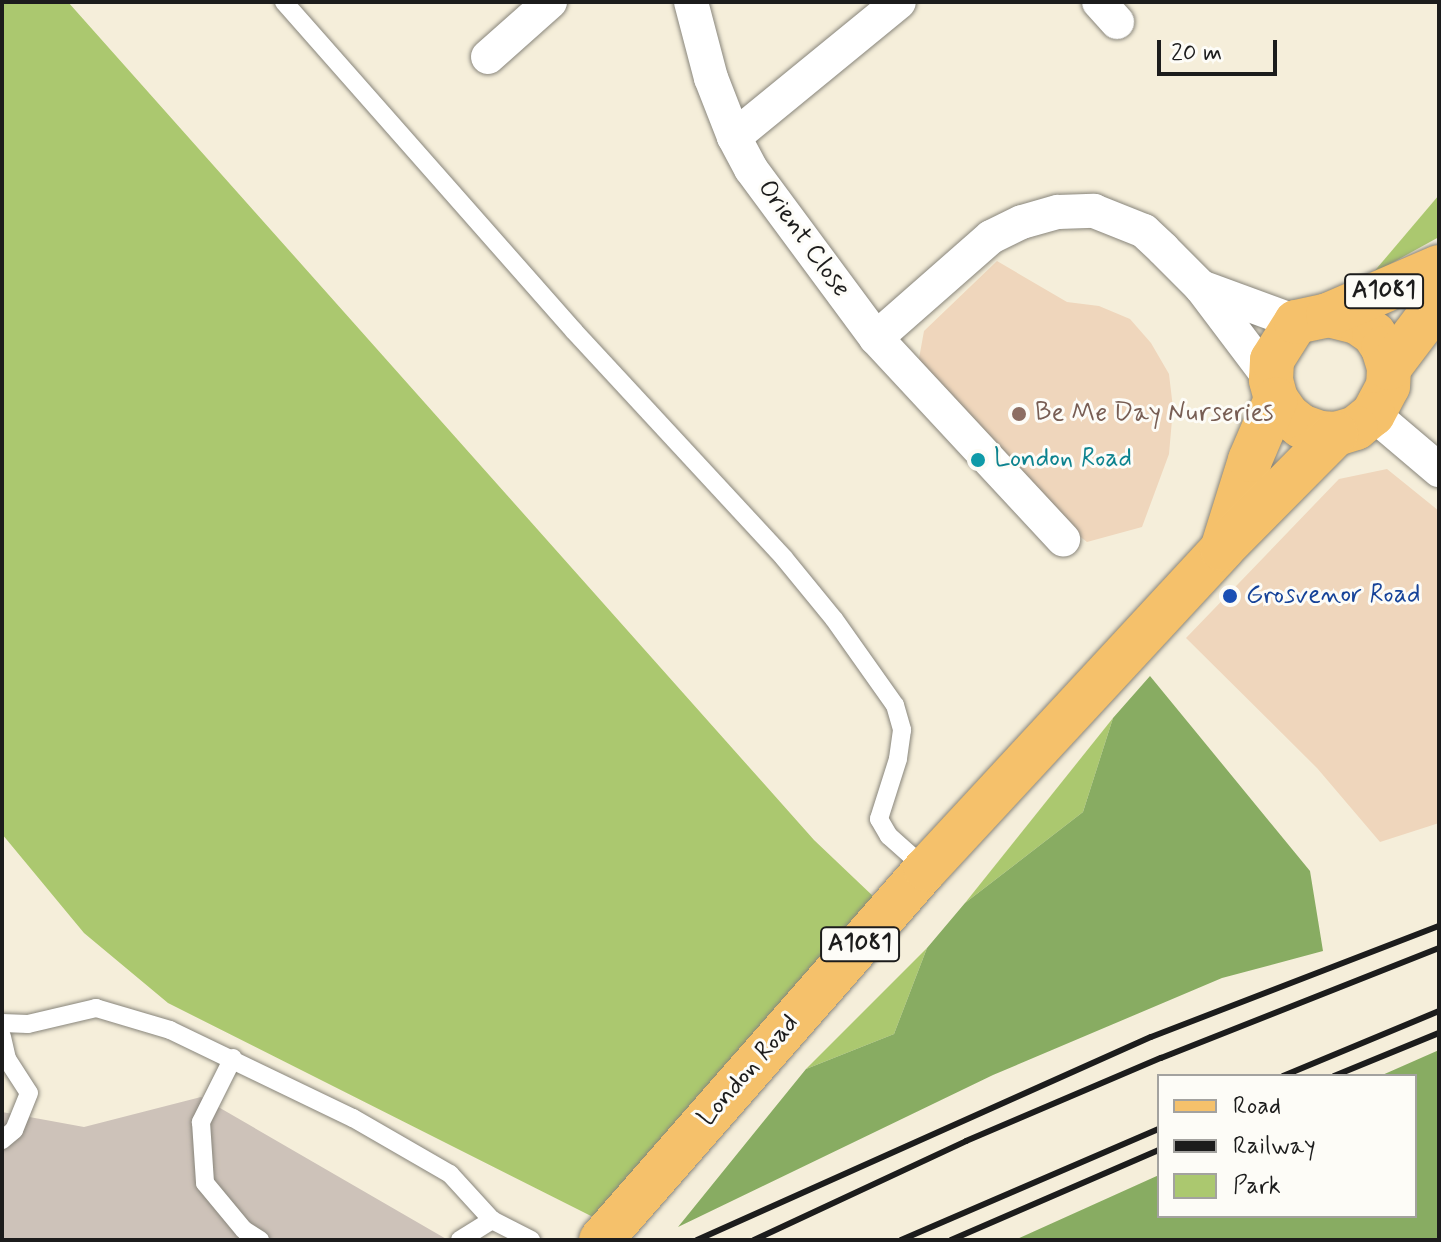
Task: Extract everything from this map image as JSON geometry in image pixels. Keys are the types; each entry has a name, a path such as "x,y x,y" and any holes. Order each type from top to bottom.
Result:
{"main road":[{"name":"A1081","path":"1312,318 1439,267"},
{"name":"London Road","path":"601,1240 926,869 1222,549 1355,424 1388,386 1389,368 1439,302"},
{"name":"London Road","path":"1222,549 1273,390 1272,360 1312,318"},
{"name":"A1081","path":"1312,318 1357,322 1374,334 1383,348 1389,368"},
{"path":"1273,390 1301,426 1320,433 1355,424"}],"street":[{"name":"Orient Close","path":"691,2 711,78 734,137 751,169 876,338 1063,539"},
{"path":"734,137 899,2"},
{"path":"488,57 529,8"},
{"path":"876,338 991,237 1022,222 1058,212 1094,211 1144,231 1201,287 1273,390"},
{"path":"1201,287 1312,318"},
{"path":"1355,424 1439,470"}],"lane":[{"path":"284,2 584,342 784,558 834,619 895,705 902,730 898,759 879,819 889,836 926,869"},
{"path":"2,1023 28,1024 96,1008 170,1030 353,1118 450,1174 492,1220 531,1240"},
{"path":"2,1037 7,1059 29,1093 14,1130 2,1140"},
{"path":"233,1058 201,1122 205,1183 244,1230 260,1240"},
{"path":"460,1240 492,1220"}],"shaded area":[{"path":"997,261 1067,302 1099,306 1130,319 1151,343 1169,374 1173,408 1169,454 1142,527 1087,542 1054,516 918,364 924,331"},
{"path":"1387,469 1439,511 1439,823 1380,842 1317,768 1186,638 1339,479"},
{"path":"201,1097 448,1240 2,1240 2,1112 84,1127"}],"green space":[{"path":"2,2 68,2 814,840 875,898 595,1218 168,1003 84,933 2,834"},
{"path":"1439,195 1439,237 1372,274"},
{"path":"1150,676 1310,871 1323,951 1222,978 993,1075 678,1227 806,1069 894,1034 927,948 965,903 1083,812 1113,718"},
{"path":"1113,718 1083,812 965,903"},
{"path":"927,948 894,1034 806,1069"},
{"path":"1439,1050 1439,1240 1015,1240 1157,1176 1157,1218 1417,1218 1417,1074 1385,1074"}],"railway":[{"path":"697,1240 1151,1037 1439,926"},
{"path":"754,1240 966,1141 1161,1058 1439,948"},
{"path":"1288,1074 1439,1011"},
{"path":"1339,1074 1439,1033"},
{"path":"901,1240 1157,1130"},
{"path":"951,1240 1157,1151"}],"place":[{"name":"Be Me Day Nurseries","path":"1019,414"},
{"name":"London Road","path":"978,460"},
{"name":"Grosvenor Road","path":"1230,596"}]}
